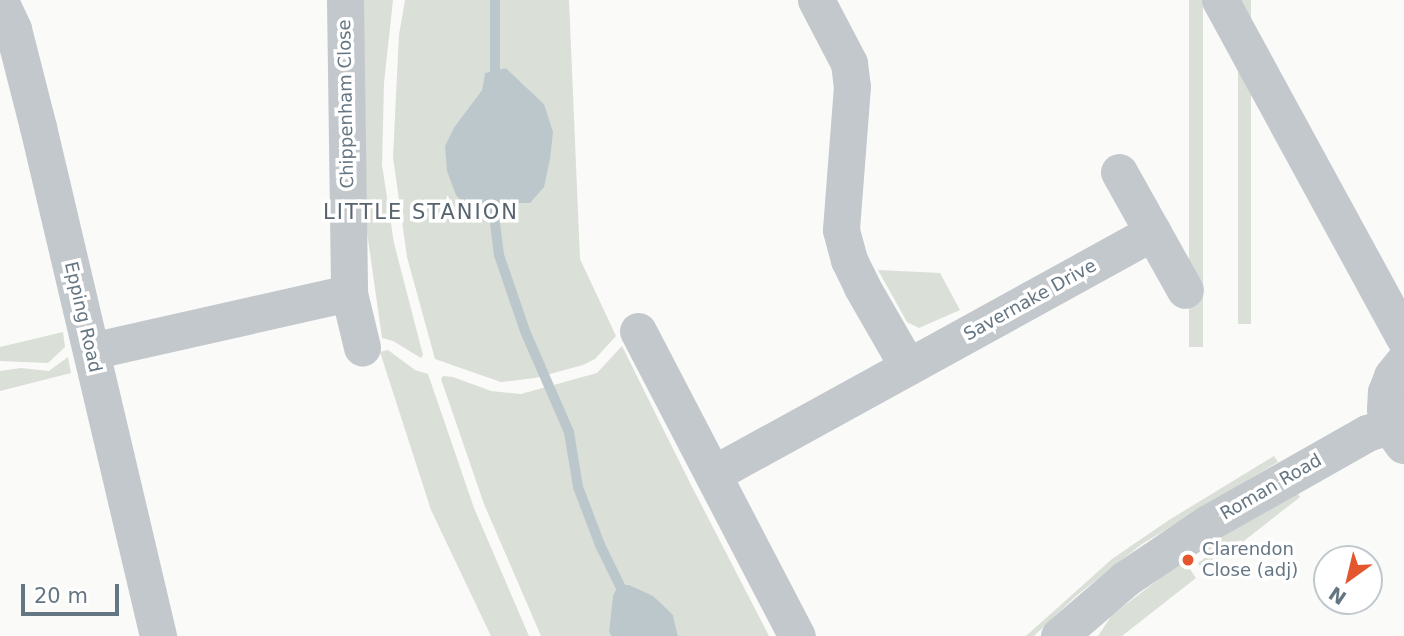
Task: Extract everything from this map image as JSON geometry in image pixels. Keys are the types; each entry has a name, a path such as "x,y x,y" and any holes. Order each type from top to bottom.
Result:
{"street":[{"name":"Chippenham Close","path":"345,0 349,293 362,348"},
{"path":"816,0 849,64 852,86 841,230 858,278 908,367"},
{"path":"1220,0 1404,337"},
{"name":"Epping Road","path":"0,1 13,29 158,636"},
{"path":"1119,172 1185,290"},
{"name":"Savernake Drive","path":"713,474 1153,232"},
{"path":"91,351 349,293"},
{"path":"638,331 797,636"},
{"path":"1397,436 1385,409 1386,392 1392,376 1404,361"},
{"name":"Roman Road","path":"1059,636 1125,579 1208,523 1367,433 1397,436"}],"shaded area":[{"path":"362,0 393,0 384,83 382,165 394,243 423,355 421,358 393,341 382,338 367,232 363,231"},
{"path":"405,0 569,0 580,259 616,336 595,359 535,378 501,382 435,359 407,257 393,157 399,35","holes":["506,68 544,104 530,203 513,203 500,215 485,220 455,126 482,90 485,73"]},
{"path":"1189,0 1203,0 1203,347 1189,347"},
{"path":"1238,0 1251,0 1251,324 1238,324"},
{"path":"506,68 544,104 553,132 550,159 544,187 530,203 513,203 500,215 485,220 470,211 456,195 447,171 445,146 455,126 482,90 485,73"},
{"path":"878,270 940,273 960,310 919,328 907,322"},
{"path":"63,332 65,347 48,363 0,361 0,347"},
{"path":"622,346 769,636 678,636 673,615 629,585 620,585 613,595 609,631 611,636 541,636 484,504 441,379 443,376 453,377 491,391 521,394 597,373"},
{"path":"388,350 415,370 428,374 474,508 529,636 491,636 431,510 380,352"},
{"path":"68,357 71,373 0,391 0,371 21,368 49,371"},
{"path":"1274,456 1278,462 1142,544 1076,596 1034,636 1026,636 1112,559 1169,520"},
{"path":"1297,492 1300,497 1204,572 1198,563 1205,558 1200,550"},
{"path":"1184,560 1196,578 1122,636 1098,636 1112,615"},
{"path":"619,585 629,585 653,596 673,615 678,636 611,636 609,631 613,595"}],"waterway":[{"path":"495,0 495,83"},
{"path":"493,207 499,255 525,331 569,432 578,487 600,545 624,594"}],"place":[{"name":"Clarendon Close (adj)","path":"1188,560"}],"district":[{"name":"LITTLE STANION","path":"421,212"}]}
